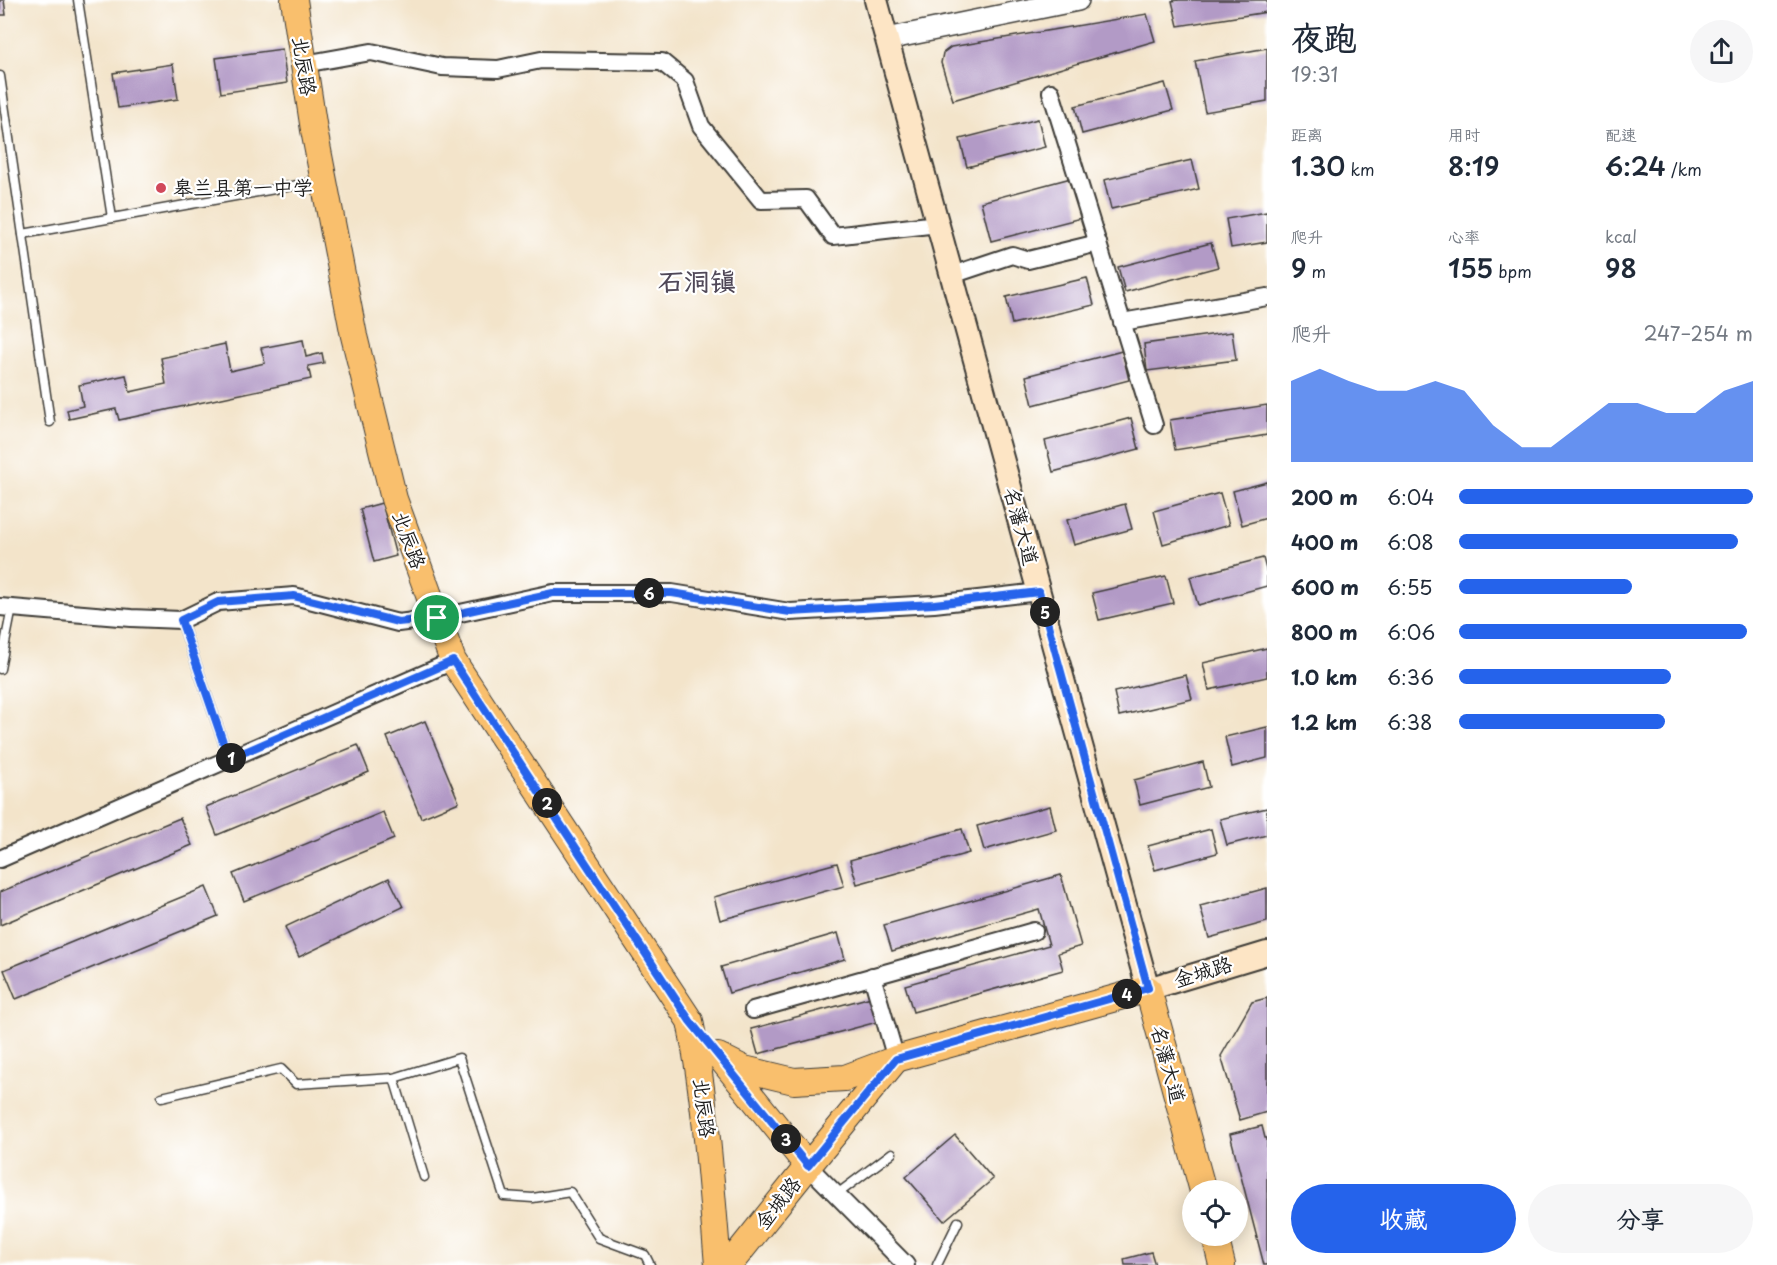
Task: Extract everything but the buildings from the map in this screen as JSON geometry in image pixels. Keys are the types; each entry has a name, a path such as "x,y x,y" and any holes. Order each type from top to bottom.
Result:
{"main road":[{"name":"北辰路","path":"294,0 324,180 354,336 394,499 453,661 690,1021 708,1146 718,1265"},
{"name":"名藩大道","path":"876,0 1200,1180"},
{"name":"金城路","path":"718,1056 744,1069 794,1081 845,1078 896,1059 1267,953"},
{"path":"690,1021 808,1166"},
{"name":"金城路","path":"729,1265 896,1059"},
{"path":"1217,1246 1222,1265"}],"street":[{"path":"887,39 1078,0"},
{"path":"304,63 371,52 442,67 498,69 541,60 662,62 685,81 701,126 761,200 806,199 833,236 938,224"},
{"path":"1051,92 1154,425"},
{"path":"952,275 1012,255 1028,260 1098,243"},
{"path":"1122,322 1267,297"},
{"path":"6,608 181,620 218,602 294,596 398,622 437,618 553,593 672,593 790,612 934,604 1039,592"},
{"path":"0,859 453,661"},
{"path":"753,1010 1034,931"},
{"path":"872,976 896,1059"},
{"path":"808,1166 906,1265"}],"lane":[{"path":"78,0 112,218"},
{"path":"0,76 50,422"},
{"path":"23,234 324,180"},
{"path":"0,669 6,608"},
{"path":"181,620 229,759"},
{"path":"162,1097 281,1069 296,1084 394,1078 459,1058 504,1196 533,1198 570,1192 599,1238 645,1255 650,1265"},
{"path":"394,1078 424,1177"},
{"path":"836,1195 892,1153"},
{"path":"937,1265 958,1222"}],"place":[{"name":"皋兰县第一中学","path":"161,188"}],"district":[{"name":"石洞镇","path":"697,282"}],"route":[{"path":"1039,592 1148,988 896,1059 808,1166 690,1021 453,661 229,759 181,620 218,602 294,596 398,622 437,618 553,593 672,593 790,612 934,604 1039,592"}]}
